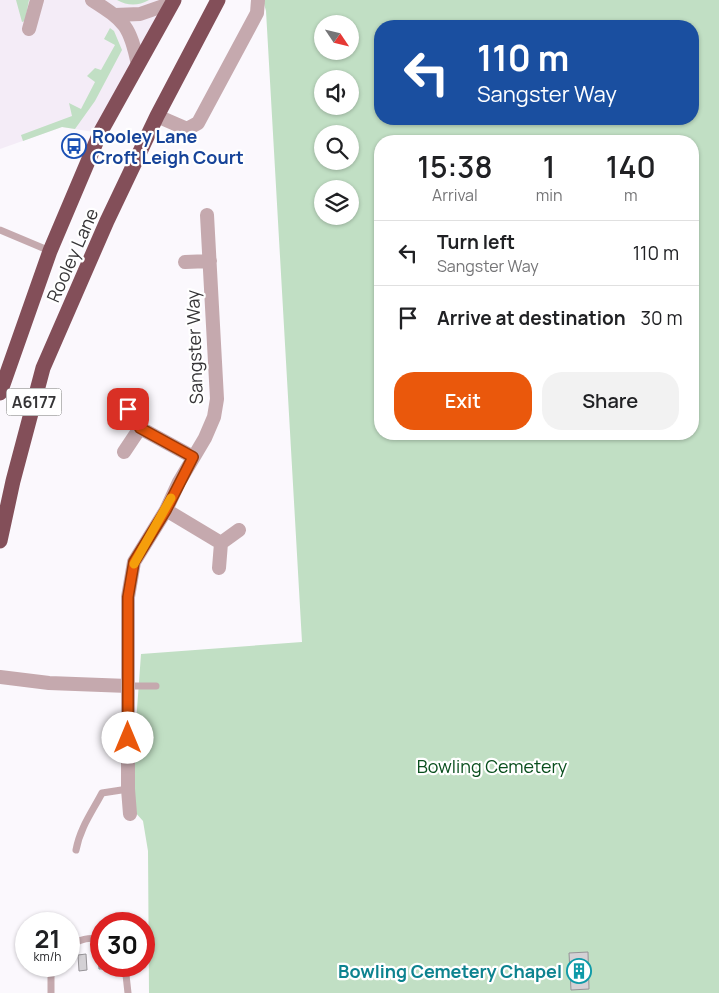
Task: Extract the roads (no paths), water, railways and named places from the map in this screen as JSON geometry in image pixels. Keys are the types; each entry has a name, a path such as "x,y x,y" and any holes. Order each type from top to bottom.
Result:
{"highway":[{"name":"Rooley Lane","path":"0,541 13,481 43,368 104,229 157,116 218,0"},
{"name":"Rooley Lane","path":"0,393 50,251 100,133 173,1"}],"street":[{"path":"29,28 37,0"},
{"path":"92,0 115,15 128,29 138,64"},
{"path":"157,116 187,129 198,123 257,13 258,0"},
{"path":"115,15 140,14 173,1"},
{"name":"Sangster Way","path":"130,814 128,789 128,597 134,562 166,510 193,457 205,438 214,417 217,399 207,214"},
{"path":"185,262 210,261"},
{"path":"128,409 140,428 193,457"},
{"path":"124,452 140,428"},
{"path":"166,510 221,543"},
{"path":"219,568 221,543 239,530"},
{"path":"0,676 48,683 128,686"}],"lane":[{"path":"0,230 50,251"},
{"path":"128,686 156,686"},
{"path":"76,850 78,837 83,825 102,793 128,789"},
{"path":"51,977 51,993"},
{"path":"126,977 128,993"}],"place":[{"name":"Rooley Lane Croft Leigh Court","path":"74,146"},
{"name":"Bowling Cemetery Chapel","path":"579,971"}],"park label":[{"name":"Bowling Cemetery","path":"492,766"}]}
